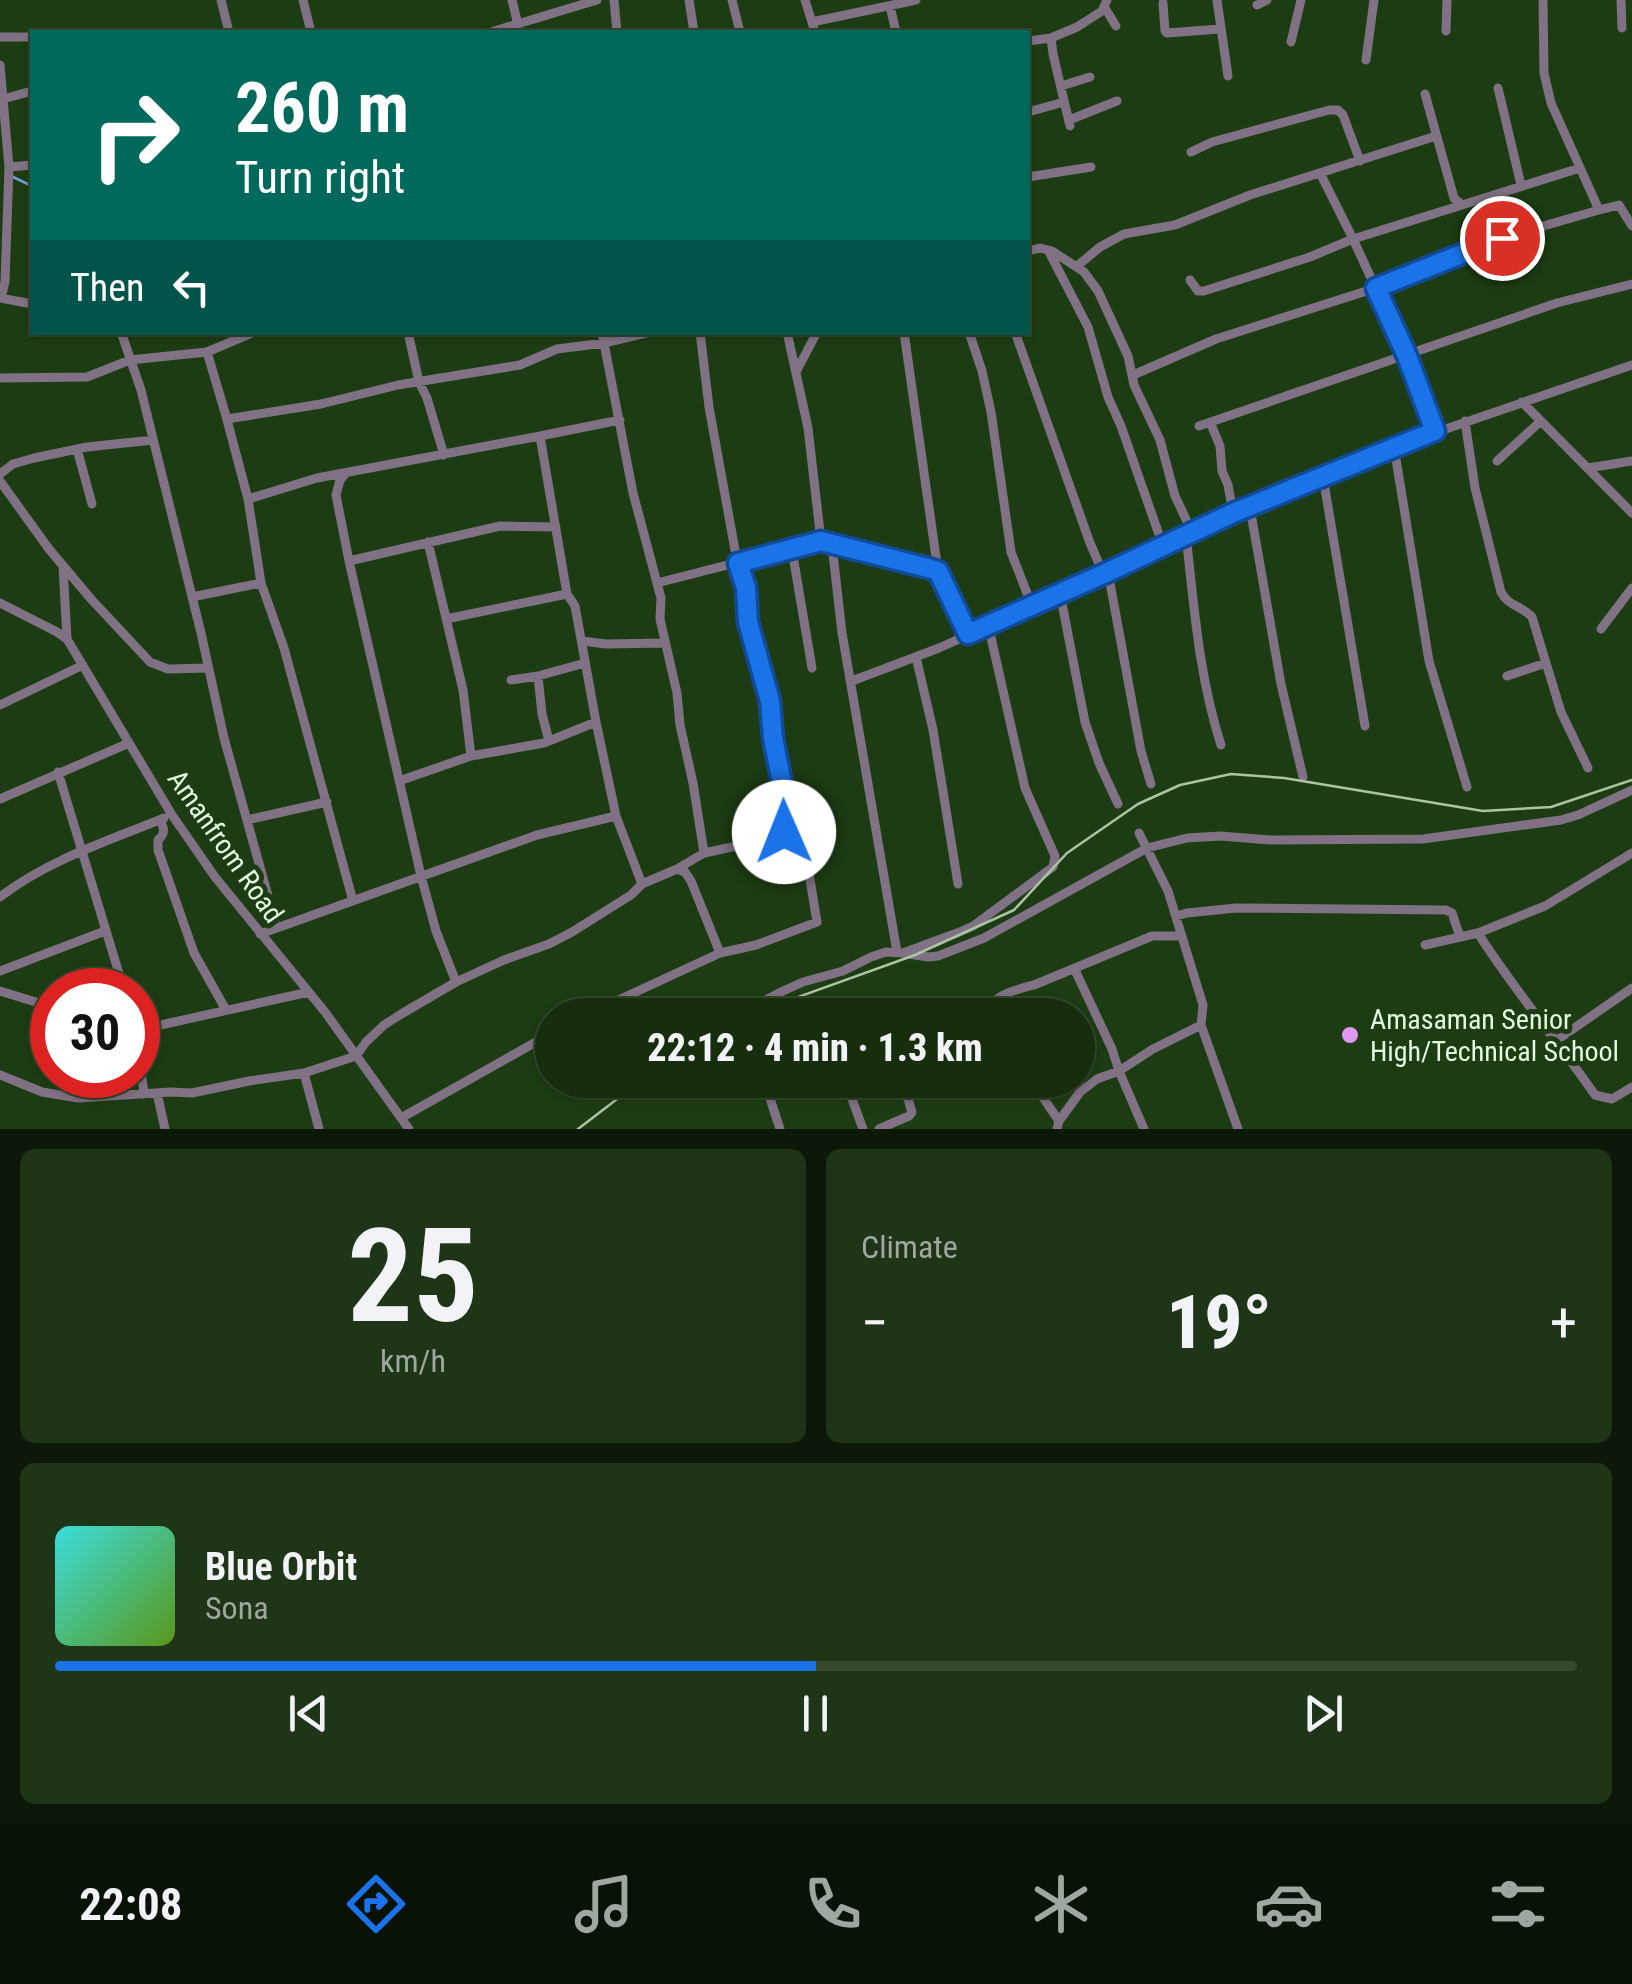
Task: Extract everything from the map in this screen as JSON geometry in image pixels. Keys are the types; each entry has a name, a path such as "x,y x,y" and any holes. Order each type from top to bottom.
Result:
{"street":[{"path":"222,0 229,30"},
{"path":"305,0 311,30"},
{"path":"512,0 518,25"},
{"path":"499,30 597,0"},
{"path":"614,0 617,30"},
{"path":"689,0 694,30"},
{"path":"732,0 740,30"},
{"path":"806,0 814,27 916,0"},
{"path":"1217,0 1228,76"},
{"path":"1291,42 1300,0"},
{"path":"1366,60 1374,0"},
{"path":"1446,31 1447,0"},
{"path":"1543,0 1544,73 1551,103 1599,210"},
{"path":"1621,0 1622,28"},
{"path":"1162,3 1167,32 1220,28"},
{"path":"1030,41 1052,38 1076,28 1106,4 1116,26"},
{"path":"890,6 896,30"},
{"path":"0,37 30,38"},
{"path":"1052,38 1069,123 1117,102"},
{"path":"0,65 9,173 1,298 30,304"},
{"path":"1061,86 1090,77"},
{"path":"1498,88 1521,184"},
{"path":"3,99 30,92"},
{"path":"1425,94 1454,198 1462,205"},
{"path":"1030,111 1064,102"},
{"path":"1191,152 1212,142 1338,110 1360,161"},
{"path":"1076,266 1114,238 1175,225 1224,204 1436,136"},
{"path":"9,173 30,165"},
{"path":"1030,177 1092,167"},
{"path":"1190,280 1198,291 1204,292 1353,239 1580,168"},
{"path":"1320,173 1407,356 1435,431"},
{"path":"1133,375 1216,338 1376,288 1502,238 1632,202"},
{"path":"1620,205 1632,226"},
{"path":"1030,250 1048,250 1090,278 1128,356 1142,406 1160,440 1189,534 1200,652 1221,745"},
{"path":"1048,250 1088,327 1108,397 1163,546"},
{"path":"1198,426 1557,304 1632,284"},
{"path":"122,335 153,440 224,738 277,928"},
{"path":"0,378 87,377 130,360 206,352 247,335"},
{"path":"409,335 419,382 444,455"},
{"path":"623,998 720,953 786,935 816,922 806,855 788,820 770,701 748,622 746,588 709,407 700,335"},
{"path":"789,335 900,952"},
{"path":"796,372 815,335"},
{"path":"904,335 938,571 968,634"},
{"path":"971,335 991,412 1011,552 1032,606"},
{"path":"1016,335 1090,543 1106,573 1140,751 1152,784"},
{"path":"228,419 520,364 557,349 603,338 643,536 661,598 660,619 677,693 704,853"},
{"path":"206,352 248,498 261,584 284,648 354,901"},
{"path":"852,682 1032,606 1233,513 1394,447 1632,365"},
{"path":"427,398 438,378"},
{"path":"1522,402 1632,513"},
{"path":"248,498 317,478 620,420"},
{"path":"1465,421 1474,488 1501,592 1510,604 1531,615 1562,712 1588,768"},
{"path":"1498,461 1541,421"},
{"path":"1210,422 1220,446 1233,513"},
{"path":"540,436 567,594 575,606 616,816 642,884"},
{"path":"153,440 77,449 13,464 0,478 48,549 154,665 168,669 208,668"},
{"path":"1394,447 1429,661 1466,788"},
{"path":"77,449 92,504"},
{"path":"1588,468 1632,461"},
{"path":"346,474 336,495 349,561 421,876 436,931 456,982"},
{"path":"1323,477 1364,726"},
{"path":"317,478 336,495"},
{"path":"1250,508 1302,777"},
{"path":"349,561 500,526 556,527"},
{"path":"428,542 462,690 472,756"},
{"path":"657,583 827,543 938,571"},
{"path":"792,550 812,668"},
{"path":"63,566 67,639"},
{"path":"192,597 261,584"},
{"path":"1601,629 1632,588"},
{"path":"1060,593 1085,722 1118,804"},
{"path":"446,619 567,594"},
{"name":"Amanfrom Road","path":"0,603 67,639 172,815 215,877 309,992 409,1129"},
{"path":"900,952 973,926 1030,886 1056,862 1025,788 988,624"},
{"path":"582,641 664,642"},
{"path":"916,656 932,720 958,884"},
{"path":"511,680 584,663"},
{"path":"1507,676 1546,663"},
{"path":"0,705 84,665"},
{"path":"538,676 549,741"},
{"path":"399,782 472,756 549,741 596,722"},
{"path":"0,799 130,743"},
{"path":"58,772 117,968"},
{"path":"771,998 886,952 938,956 984,938 1147,848 1187,838 1423,838 1561,820 1632,790"},
{"path":"247,820 327,802"},
{"path":"0,897 41,870 172,815"},
{"path":"260,934 536,835 616,816"},
{"path":"160,820 164,830 158,850 194,952 226,1010"},
{"path":"779,839 788,820"},
{"path":"1139,834 1168,891 1203,1004 1200,1025 1238,1129"},
{"path":"160,1093 192,1093 304,1073 356,1056 384,1025 456,982 549,944 642,884 682,868 704,853 779,839 796,841"},
{"path":"1425,945 1478,933 1544,906 1632,853"},
{"path":"682,868 720,953"},
{"path":"1176,916 1236,908 1446,910 1452,913 1460,937"},
{"path":"0,971 105,932"},
{"path":"1478,933 1594,1096 1612,1099 1632,1088"},
{"path":"1000,998 1152,936 1181,936"},
{"path":"1074,968 1144,1129"},
{"path":"1557,1040 1632,988"},
{"path":"0,991 30,1000"},
{"path":"160,1025 309,992"},
{"path":"1059,1122 1080,1092 1097,1079 1200,1025"},
{"path":"401,1118 535,1043"},
{"path":"304,1073 319,1129"},
{"path":"0,1075 30,1087"},
{"path":"159,1098 164,1129"},
{"path":"770,1098 780,1129"},
{"path":"851,1098 862,1129"},
{"path":"879,1129 912,1112 908,1098"},
{"path":"1043,1098 1068,1129"}],"waterway":[{"path":"11,176 30,185"}],"railway":[{"path":"795,998 915,955 1014,910 1067,853 1138,804 1180,785 1231,774 1284,778 1483,811 1551,807 1632,780"},
{"path":"578,1129 618,1098"}],"place":[{"name":"Amasaman Senior High/Technical School","path":"1350,1035"}],"route":[{"path":"784,832 787,808 770,701 748,622 746,588 738,563 821,541 938,571 968,634 1233,513 1435,431 1376,288 1502,238"}]}
